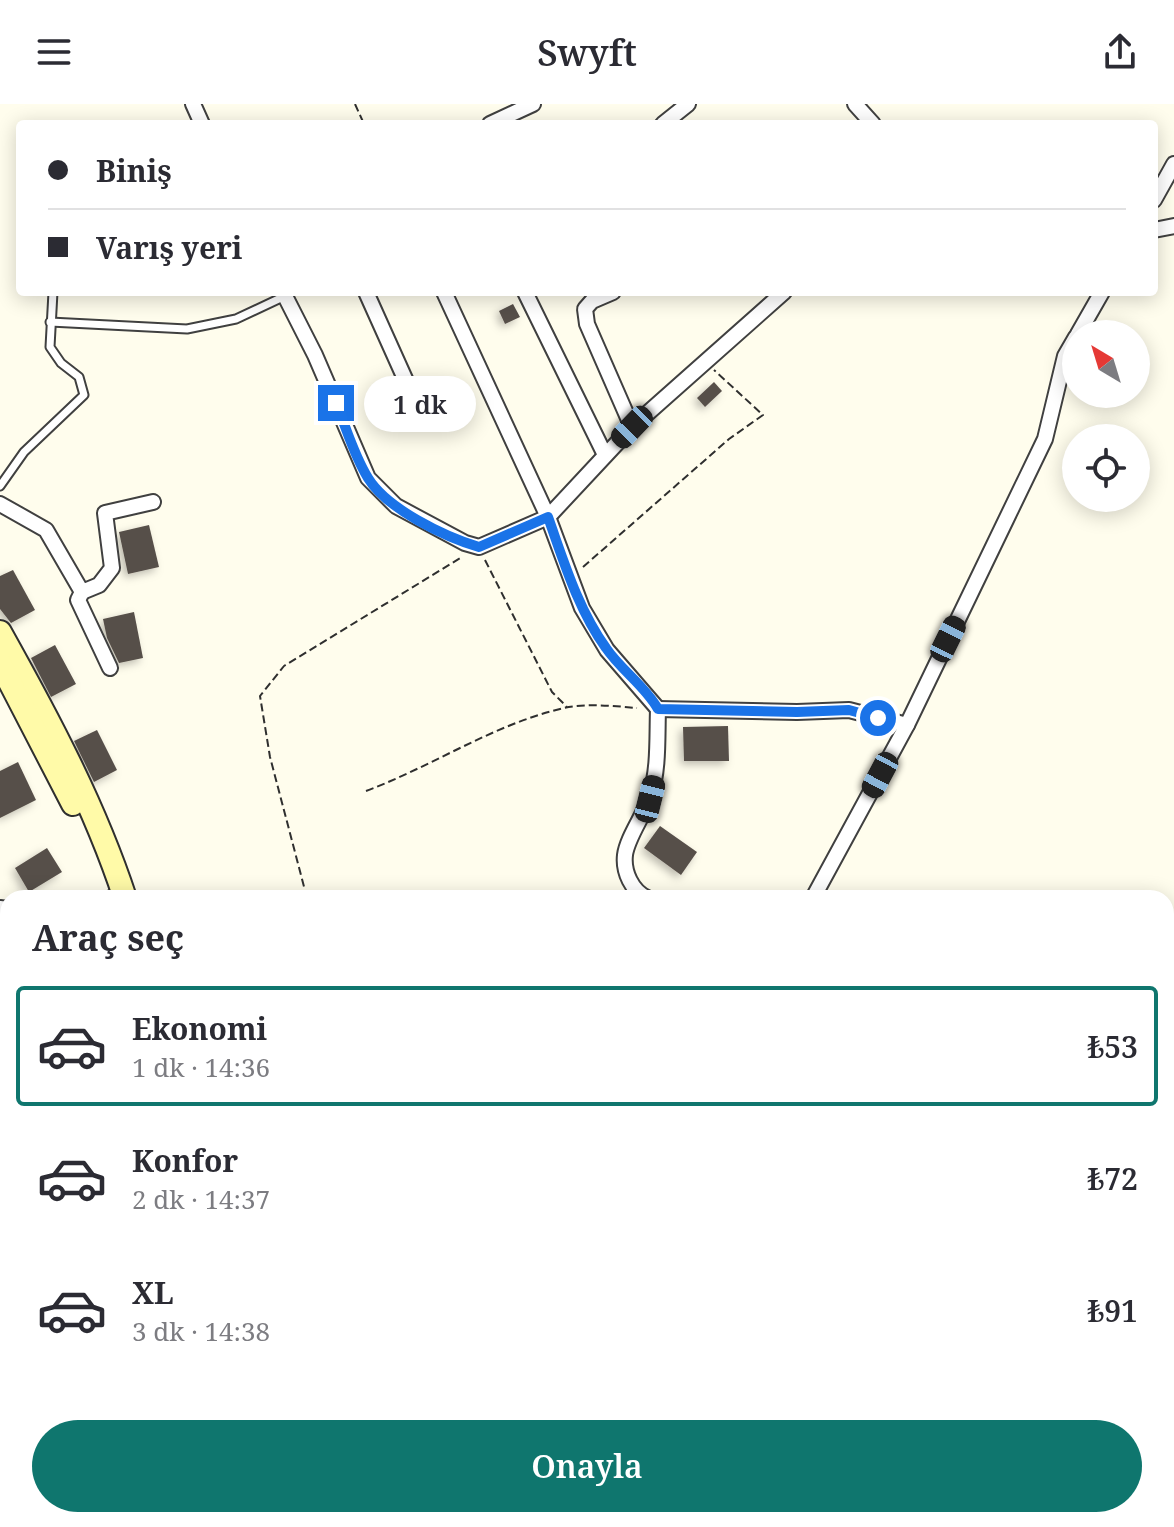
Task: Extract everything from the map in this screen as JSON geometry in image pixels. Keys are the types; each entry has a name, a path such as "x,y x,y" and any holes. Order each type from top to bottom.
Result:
{"street":[{"path":"513,120 533,104"},
{"path":"668,120 688,104"},
{"path":"1158,193 1174,164"},
{"path":"285,296 315,355 368,478 396,506 465,543 479,547 548,517 632,427 780,296"},
{"path":"368,296 419,410"},
{"path":"446,296 548,517 582,608 607,650 658,709 650,799 625,855 629,880 636,890"},
{"path":"527,296 605,455"},
{"path":"604,296 592,301 585,309 587,324 632,427"},
{"path":"1086,320 1100,296"},
{"path":"817,890 907,725 1045,439 1062,368"},
{"path":"110,668 78,600 82,592 99,585 112,568 105,513 153,502"},
{"path":"0,504 46,530 82,592"},
{"path":"0,632 53,725 108,847 114,890"},
{"path":"0,663 96,850 112,890"},
{"path":"658,709 849,710 907,725"}],"lane":[{"path":"0,486 24,452 84,395 79,377 61,363 49,341 53,296"},
{"path":"50,322 187,329 236,319 280,296"}],"path":[{"path":"570,578 729,439 763,415 706,362"},
{"path":"305,890 270,757 260,696 284,666 479,547 552,692 567,707"},
{"path":"366,791 512,723 567,707 658,709"}],"building":[{"path":"513,304 520,317 505,324 499,311"},
{"path":"714,382 722,391 705,407 697,398"},
{"path":"149,525 159,567 128,574 119,532"},
{"path":"13,570 35,610 11,623 0,609 0,576"},
{"path":"134,612 143,658 119,663 107,638 103,619"},
{"path":"55,645 76,684 51,697 31,658"},
{"path":"728,726 729,761 684,761 683,727"},
{"path":"97,730 117,770 94,782 74,741"},
{"path":"18,762 36,800 0,818 0,771"},
{"path":"660,826 697,852 681,875 644,848"},
{"path":"47,848 62,872 28,890 15,868"}],"route":[{"path":"336,403 368,478 396,506 465,543 479,547 548,517 582,608 594,631 621,668 658,709 849,710 878,718"}]}
